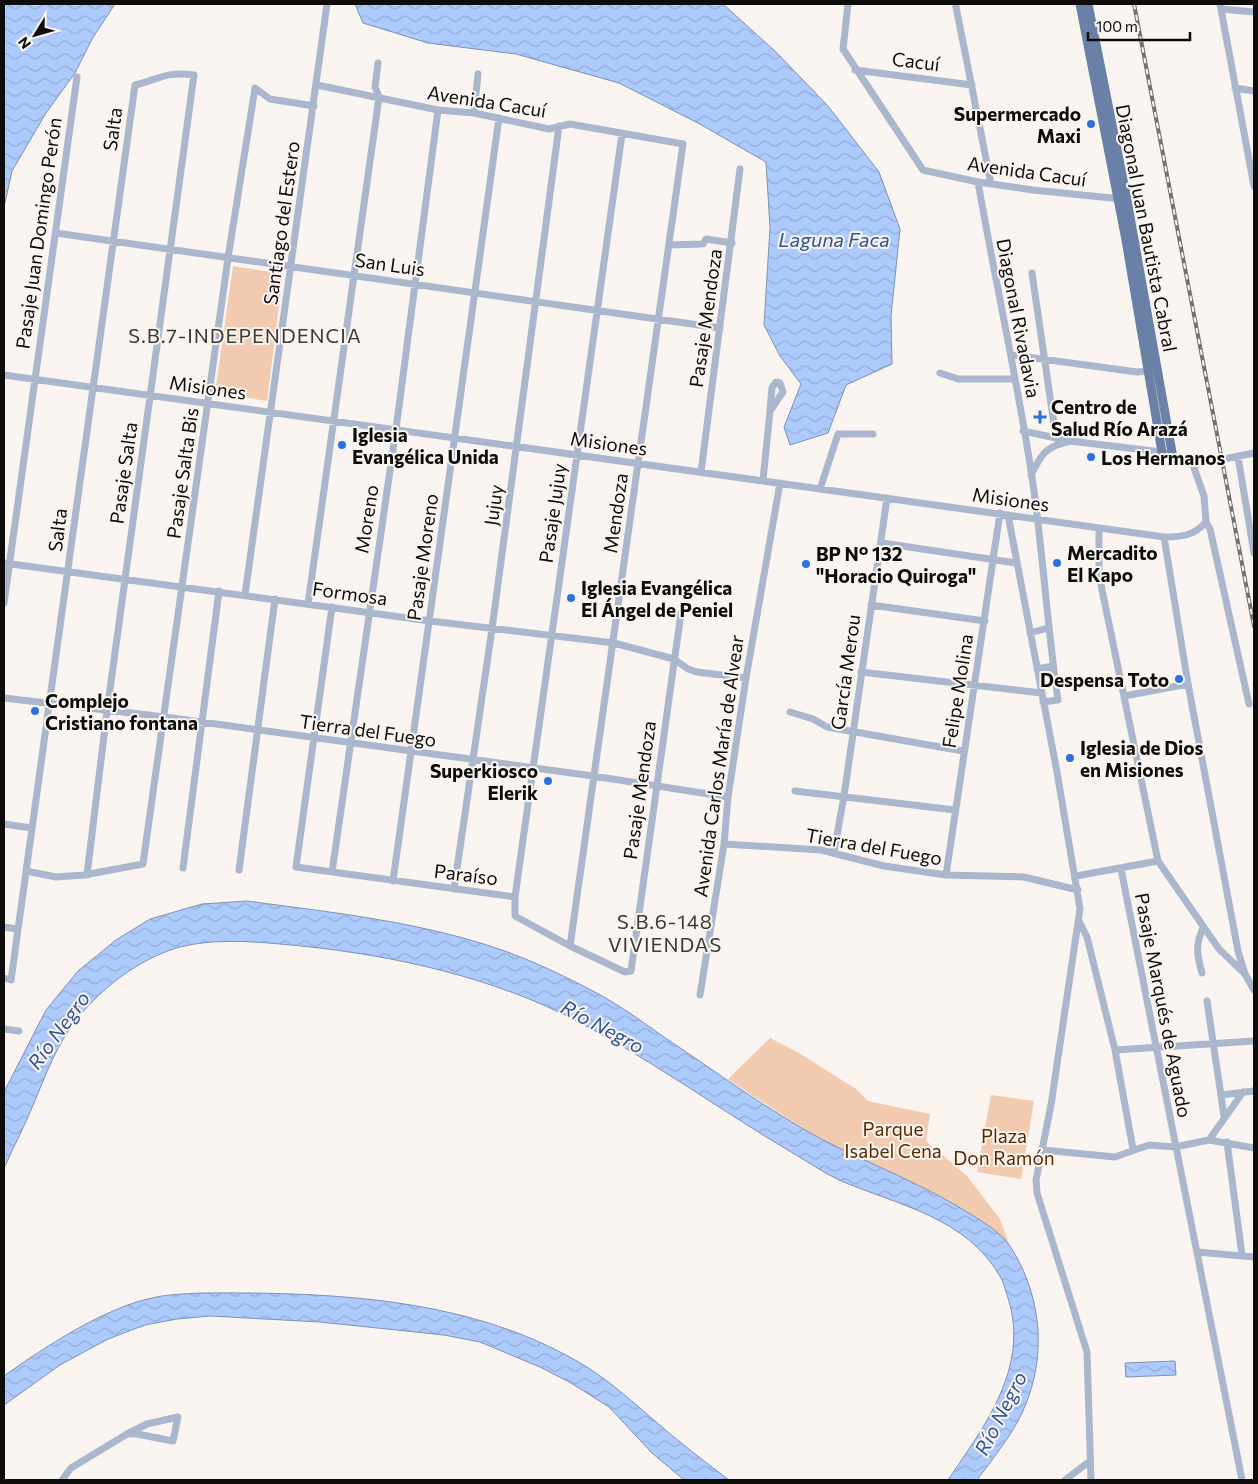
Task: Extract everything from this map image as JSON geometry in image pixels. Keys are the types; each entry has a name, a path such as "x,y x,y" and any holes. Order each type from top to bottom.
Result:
{"main road":[{"name":"Diagonal Juan Bautista Cabral","path":"1080,4 1092,43"},
{"name":"Diagonal Juan Bautista Cabral","path":"1088,4 1092,43 1173,458"},
{"name":"Diagonal Juan Bautista Cabral","path":"1122,200 1162,452"}],"street":[{"name":"Santiago del Estero","path":"245,595 327,4"},
{"path":"848,4 844,49 855,70"},
{"path":"956,7 991,184"},
{"path":"1254,12 1220,7 1254,186"},
{"path":"308,604 379,97 376,87 378,63"},
{"name":"Avenida Cacuí","path":"855,70 923,170 991,184 1122,200"},
{"name":"Cacuí","path":"855,70 972,85"},
{"name":"Pasaje Salta","path":"87,875 107,711 194,75 163,74 148,82 135,85"},
{"path":"474,113 478,74"},
{"name":"Pasaje Juan Domingo Perón","path":"4,603 7,563 77,77"},
{"name":"Salta","path":"8,979 26,872 135,85"},
{"name":"Avenida Cacuí","path":"317,85 438,110 474,113 549,129 570,124 682,144"},
{"name":"Pasaje Salta Bis","path":"87,875 143,864 228,258 255,88 270,99 314,106"},
{"path":"1235,88 1254,90"},
{"name":"Moreno","path":"332,872 368,612 396,429 438,110"},
{"name":"Pasaje Moreno","path":"393,881 499,118"},
{"name":"Jujuy","path":"454,889 474,760 559,126"},
{"name":"Pasaje Jujuy","path":"515,897 622,134"},
{"name":"Mendoza","path":"570,946 593,776 614,643 682,144"},
{"name":"Pasaje Mendoza","path":"701,472 732,243 740,169"},
{"name":"Diagonal Rivadavia","path":"978,182 994,275 1012,355 1038,520 1048,628 1058,700 1043,702"},
{"name":"San Luis","path":"56,233 720,328"},
{"path":"669,245 704,244 706,239 732,243"},
{"path":"1032,273 1056,438"},
{"path":"1012,355 1149,372"},
{"path":"940,373 958,379 1015,379"},
{"name":"Misiones","path":"4,375 638,462 1164,537 1180,537 1198,531 1206,522"},
{"path":"763,480 770,411"},
{"path":"1023,431 1070,441 1162,452 1193,465 1254,453"},
{"path":"820,489 838,434 873,434"},
{"path":"1032,475 1040,457 1052,445 1070,441"},
{"path":"1238,456 1254,553"},
{"path":"1193,465 1204,496 1206,522 1210,529 1249,704"},
{"name":"Avenida Carlos María de Alvear","path":"700,995 724,844 728,797 746,678 780,483"},
{"name":"García Merou","path":"834,852 844,796 879,548 882,543 887,498"},
{"path":"1004,514 1030,633 1078,890 1079,921 1044,1150 1037,1171 1037,1186 1051,1238 1087,1352 1091,1480"},
{"name":"Felipe Molina","path":"946,875 963,751 976,686 994,559 1004,514"},
{"path":"1100,528 1099,572 1158,861 1219,949 1245,974"},
{"path":"1164,537 1188,684 1238,951 1245,974 1254,990"},
{"path":"882,543 1016,563"},
{"name":"Formosa","path":"7,563 430,621 614,643 674,658 688,669 697,672 746,678"},
{"path":"183,868 219,591"},
{"path":"239,870 275,599"},
{"path":"871,605 985,621"},
{"path":"313,738 332,607"},
{"name":"Pasaje Mendoza","path":"631,971 681,614"},
{"path":"1030,633 1048,628"},
{"path":"1036,669 1053,666"},
{"path":"861,672 1041,693"},
{"path":"1124,696 1188,684"},
{"name":"Tierra del Fuego","path":"4,698 49,705 165,717 593,776 728,797"},
{"path":"790,712 813,719 826,727 963,751"},
{"name":"Paraíso","path":"313,738 296,867 515,897 514,916 616,968 631,971"},
{"path":"795,791 955,810"},
{"path":"4,824 31,828"},
{"name":"Tierra del Fuego","path":"724,844 834,852 884,866 946,875 1024,877 1078,890"},
{"path":"1076,876 1122,870 1158,861"},
{"name":"Pasaje Marqués de Aguado","path":"1122,870 1242,1480"},
{"path":"26,872 56,877 87,875"},
{"path":"1079,921 1087,937 1115,1050 1132,1150"},
{"path":"4,927 17,929"},
{"path":"1202,974 1196,952 1197,941 1204,928"},
{"path":"1207,1001 1215,1043 1224,1116"},
{"path":"4,1029 19,1031"},
{"path":"1115,1050 1254,1041"},
{"path":"1221,1095 1254,1090"},
{"path":"1209,1140 1224,1116 1243,1092"},
{"path":"1044,1150 1115,1157 1149,1145 1175,1147 1209,1140 1254,1148"},
{"path":"1227,1142 1242,1255"},
{"path":"1197,1252 1254,1257"},
{"path":"62,1480 71,1468 128,1434 147,1424 178,1417 173,1441 128,1434"},
{"path":"1065,1480 1090,1461"}],"green space":[{"path":"233,266 283,274 267,401 215,393"},
{"name":"Parque Isabel Cena","path":"770,1038 799,1053 856,1089 868,1101 930,1114 926,1141 967,1176 1000,1219 1009,1244 966,1211 821,1139 728,1079"},
{"name":"Plaza Don Ramón","path":"991,1095 1034,1101 1021,1179 977,1172"}],"water":[{"path":"4,4 115,4 92,39 75,73 46,113 12,171 4,207"},
{"name":"Laguna Faca","path":"355,4 723,4 776,52 828,106 879,172 900,229 891,316 892,364 846,385 828,433 790,445 784,427 801,384 780,356 764,325 770,228 766,162 698,123 619,83 516,54 428,43 363,23"},
{"name":"Río Negro","path":"247,901 371,918 433,930 493,947 535,963 612,1002 803,1129 936,1194 992,1229 1010,1246 1030,1288 1038,1332 1038,1355 1028,1399 1018,1421 977,1480 948,1480 976,1438 1000,1394 1013,1348 1013,1323 1008,1298 1001,1278 987,1257 970,1240 929,1216 828,1174 623,1046 563,1014 495,986 424,966 352,952 316,948 230,941 192,944 168,951 145,961 113,982 74,1023 58,1048 4,1168 4,1092 46,1010 78,971 116,940 150,919 202,904"},
{"path":"177,1294 301,1294 352,1298 452,1313 500,1327 546,1345 590,1369 615,1387 729,1480 684,1480 652,1453 609,1407 571,1383 540,1367 480,1342 444,1335 320,1322 210,1316 177,1319 145,1325 108,1339 60,1365 4,1405 4,1376 75,1330 114,1310 133,1303"},
{"path":"1175,1361 1176,1375 1126,1377 1125,1363"}],"railway":[{"path":"1134,4 1254,626"}],"place":[{"name":"Supermercado Maxi","path":"1091,124"},
{"name":"Centro de Salud Río Arazá","path":"1040,417"},
{"name":"Iglesia Evangélica Unida","path":"342,445"},
{"name":"Los Hermanos","path":"1091,457"},
{"name":"Mercadito El Kapo","path":"1057,563"},
{"name":"BP N° 132 \"Horacio Quiroga\"","path":"806,564"},
{"name":"Iglesia Evangélica El Ángel de Peniel","path":"571,598"},
{"name":"Despensa Toto","path":"1179,679"},
{"name":"Complejo Cristiano fontana","path":"35,711"},
{"name":"Iglesia de Dios en Misiones","path":"1070,758"},
{"name":"Superkiosco Elerik","path":"548,781"}],"district":[{"name":"S.B.7-INDEPENDENCIA","path":"245,335"},
{"name":"S.B.6-148 VIVIENDAS","path":"665,932"}]}
